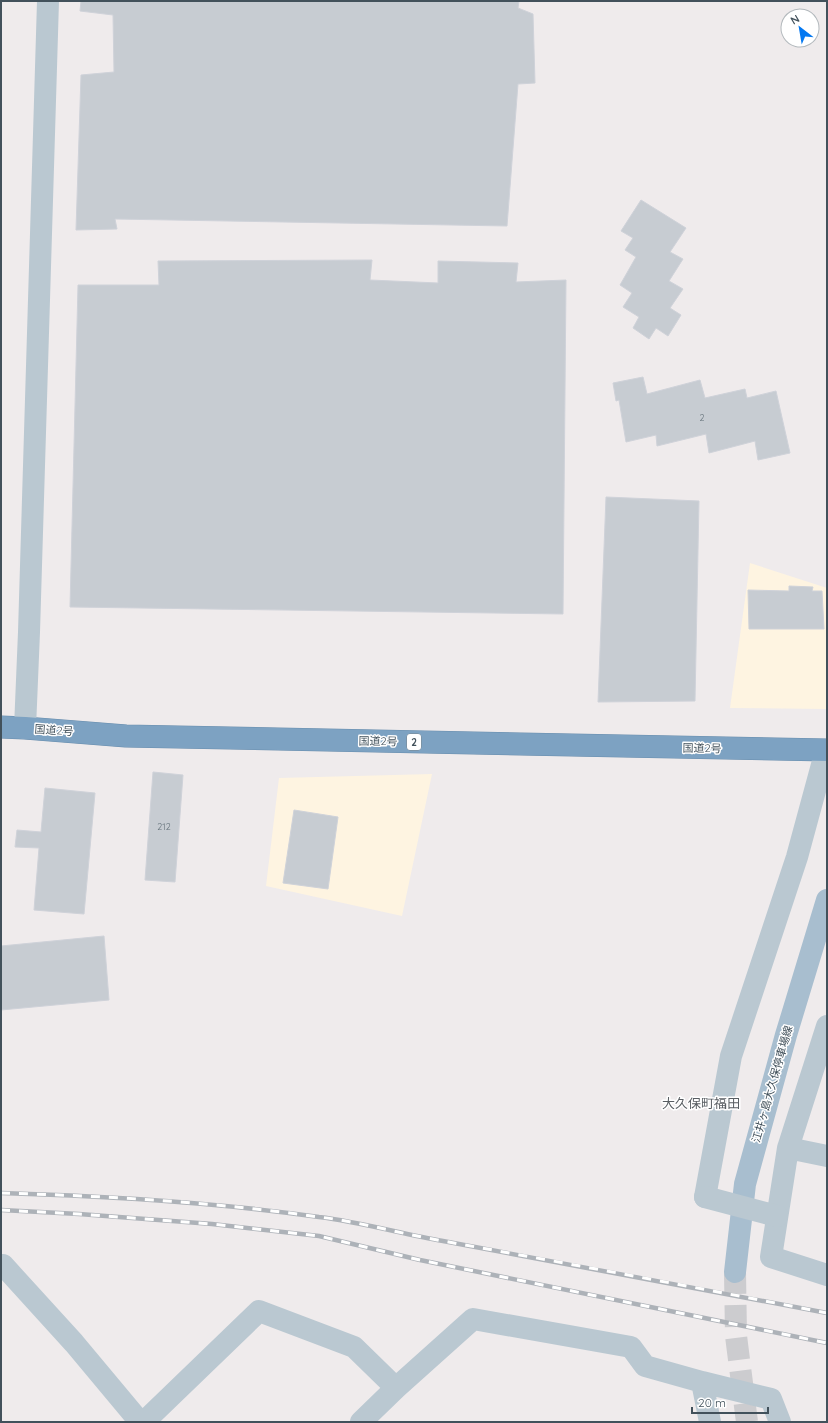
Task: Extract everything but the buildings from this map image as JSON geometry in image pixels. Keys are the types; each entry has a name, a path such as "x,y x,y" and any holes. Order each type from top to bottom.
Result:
{"highway":[{"name":"国道2号","path":"1,727 126,736 826,750"}],"main road":[{"name":"江井ヶ島大久保停車場線","path":"735,1272 744,1184 786,1035 827,900"}],"street":[{"path":"25,728 30,632 48,1"},
{"path":"777,1216 705,1196 731,1056 797,857 826,750"},
{"path":"827,1026 788,1148 771,1257 827,1275"},
{"path":"788,1148 827,1156"},
{"path":"1,1265 3,1265 74,1343 140,1422"},
{"path":"144,1422 259,1311 354,1347 396,1388"},
{"path":"361,1422 396,1388 473,1319 631,1347 645,1366 771,1399 780,1422"},
{"path":"702,1382 710,1422"}],"shaded area":[{"path":"750,563 827,588 827,709 730,708"},
{"path":"432,774 402,916 266,886 279,778"}],"tunnel":[{"path":"735,1272 736,1336 747,1422"}],"railway":[{"path":"1,1193 121,1198 240,1207 335,1219 428,1238 827,1313"},
{"path":"1,1210 212,1224 319,1236 420,1260 827,1343"}],"district":[{"name":"大久保町福田","path":"701,1103"}]}
